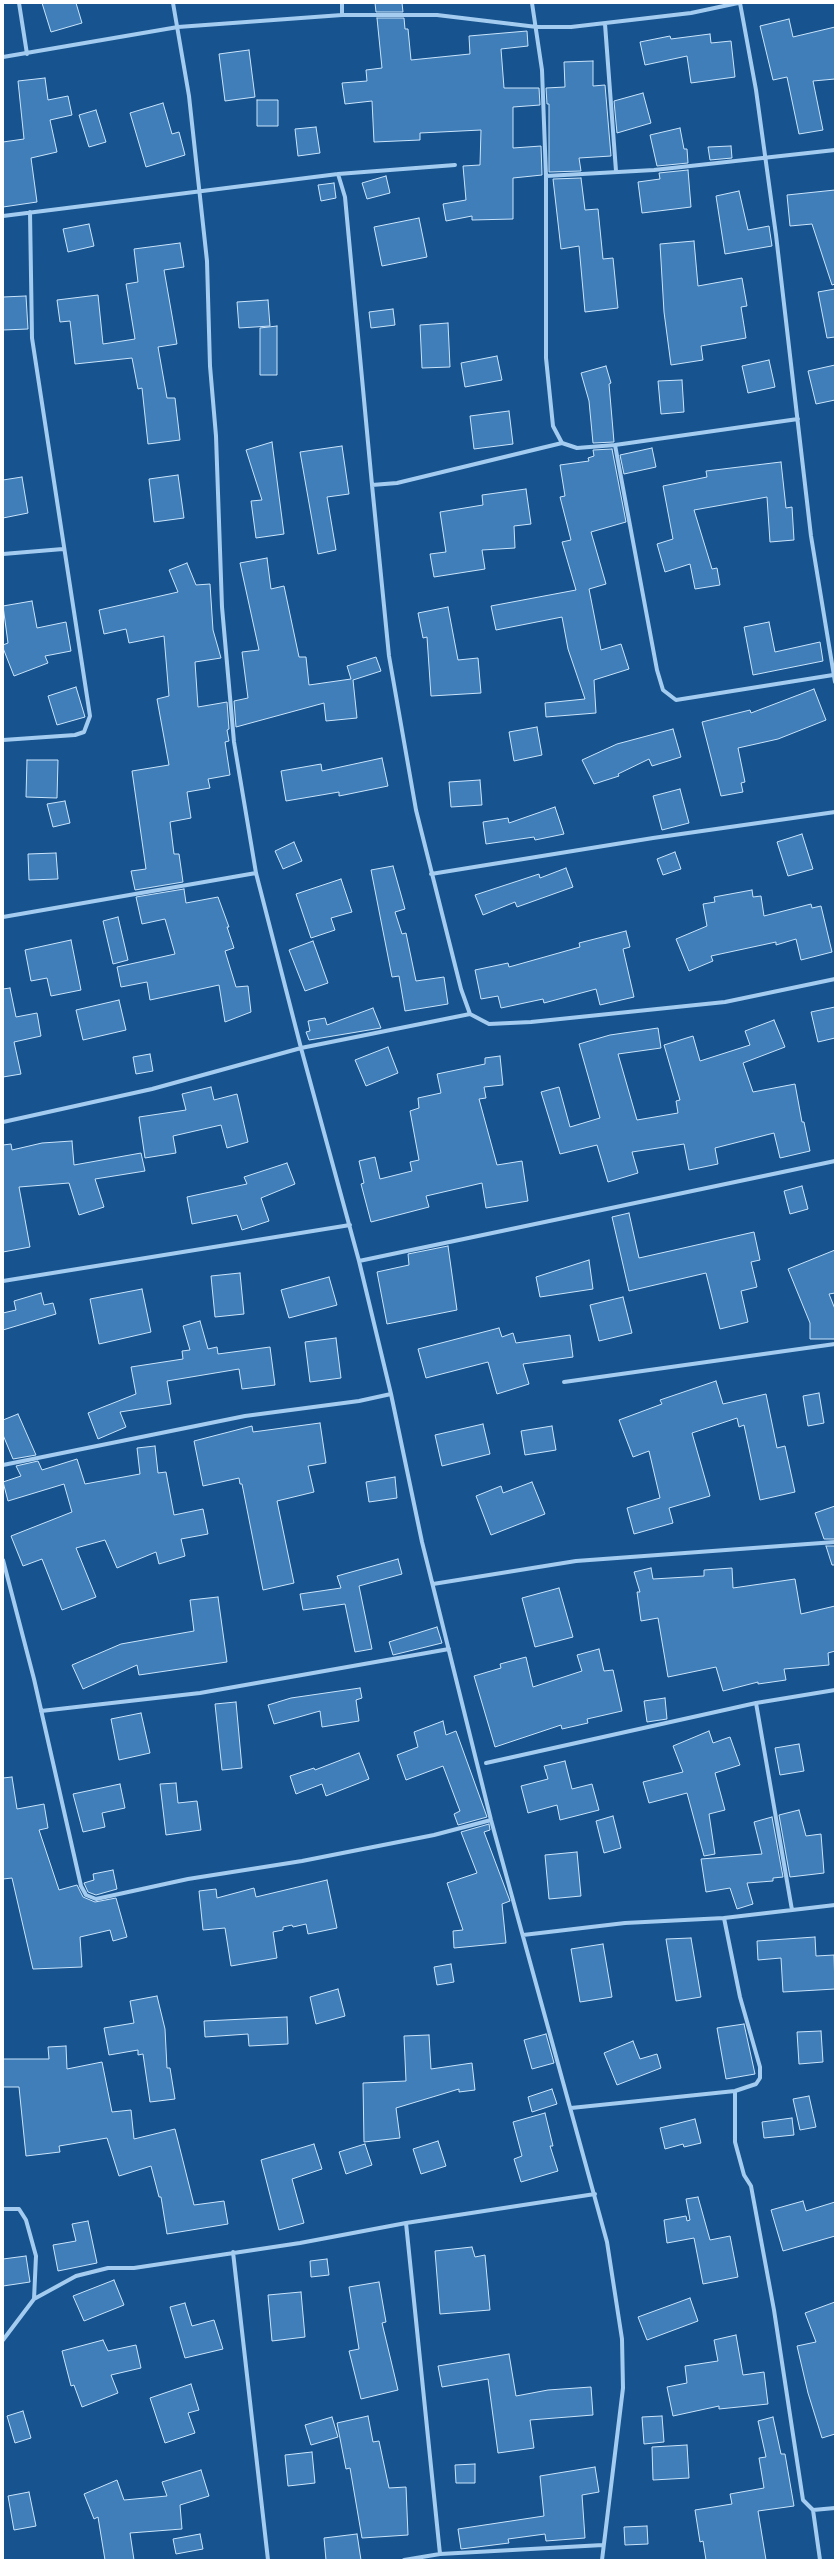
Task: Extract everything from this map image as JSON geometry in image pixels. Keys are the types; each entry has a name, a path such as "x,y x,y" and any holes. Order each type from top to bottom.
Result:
{"street":[{"path":"19,3 27,54"},
{"path":"173,3 189,96 207,261 210,366 216,436 222,607 234,742 256,873 301,1048 359,1261 392,1394 433,1584 491,1820 595,2194 608,2249 622,2339 623,2388 602,2560"},
{"path":"342,3 342,15"},
{"path":"532,3 537,27 542,70 546,176 546,358 553,426 562,443"},
{"path":"3,57 178,27 342,15 437,15 537,27 571,27 691,13 739,3 765,158 811,536 835,682"},
{"path":"605,24 616,171"},
{"path":"546,176 765,158 835,150"},
{"path":"3,216 338,174 455,165"},
{"path":"338,174 345,197 389,656 416,810 460,989 470,1014"},
{"path":"3,740 75,735 84,732 88,727 90,716 77,623 63,549 32,338 30,212"},
{"path":"372,485 397,483 562,443 577,448 615,445 798,420"},
{"path":"615,445 657,670 663,690 676,700 833,675"},
{"path":"3,554 63,549"},
{"path":"432,874 653,838 835,812"},
{"path":"3,917 256,873"},
{"path":"3,1122 152,1089 301,1048 470,1014 489,1024 539,1021 725,1002 835,979"},
{"path":"359,1261 835,1161"},
{"path":"3,1281 350,1225"},
{"path":"564,1382 835,1344"},
{"path":"3,1465 245,1416 359,1401 392,1394"},
{"path":"433,1584 576,1561 835,1542"},
{"path":"3,1560 41,1711 81,1886 86,1895 96,1899 188,1879 310,1860 434,1835 491,1820"},
{"path":"41,1711 200,1693 450,1649"},
{"path":"486,1763 756,1703 835,1690"},
{"path":"756,1703 792,1910"},
{"path":"523,1935 625,1923 724,1918 835,1905"},
{"path":"571,2108 735,2090 756,2084 760,2078 760,2067 740,1997 724,1918"},
{"path":"735,2090 735,2142 744,2175 751,2186 774,2310 803,2500 813,2510 820,2560"},
{"path":"3,2340 34,2299 76,2276 108,2268 134,2268 300,2243 406,2223 595,2194"},
{"path":"3,2209 19,2209 26,2220 36,2256 34,2299"},
{"path":"406,2223 440,2554"},
{"path":"233,2252 268,2560"},
{"path":"813,2510 835,2508"},
{"path":"404,2560 440,2554 603,2545"}],"building":[{"path":"42,3 76,3 82,23 51,32"},
{"path":"375,3 402,3 403,12 376,12"},
{"path":"377,18 404,18 405,29 408,29 411,60 470,54 469,36 527,31 528,46 501,49 504,88 539,88 540,105 513,107 513,148 541,146 542,175 513,178 513,219 472,220 472,216 446,221 443,204 466,200 463,166 480,165 481,130 420,133 420,140 374,142 372,101 345,104 342,83 367,81 366,70 382,68"},
{"path":"789,19 793,37 835,27 835,79 813,81 823,130 799,134 787,77 773,80 760,26"},
{"path":"710,34 711,43 731,41 735,77 691,83 687,56 645,65 640,42 670,36 671,39"},
{"path":"249,50 255,97 225,101 219,54"},
{"path":"593,61 593,86 605,85 611,156 579,158 581,171 549,172 549,104 547,104 546,88 565,87 564,62"},
{"path":"45,78 48,100 68,96 72,115 50,120 57,152 31,158 37,202 3,207 3,142 24,139 18,81"},
{"path":"643,93 651,123 617,133 614,101"},
{"path":"257,100 278,100 278,126 257,126"},
{"path":"163,103 172,134 179,132 185,155 146,167 130,113"},
{"path":"96,110 106,142 89,147 79,115"},
{"path":"316,127 320,153 298,156 295,129"},
{"path":"680,128 684,149 687,149 688,163 657,166 650,135"},
{"path":"731,146 732,158 710,160 708,147"},
{"path":"688,170 691,207 642,213 638,182 660,179 659,173"},
{"path":"386,176 390,193 367,199 362,183"},
{"path":"581,178 585,210 598,209 603,259 613,258 618,308 585,312 579,246 561,249 553,179"},
{"path":"334,183 336,198 321,201 318,185"},
{"path":"835,190 835,284 832,285 812,224 790,226 787,195"},
{"path":"739,191 748,230 769,226 772,246 725,254 716,196"},
{"path":"419,218 427,257 382,266 374,227"},
{"path":"89,224 94,246 68,252 63,229"},
{"path":"694,241 698,286 742,278 747,306 741,307 746,338 701,346 703,360 671,365 664,312 660,244"},
{"path":"180,243 184,267 164,270 177,344 158,347 167,398 175,398 180,440 148,444 142,388 138,389 132,358 75,364 70,321 60,322 57,300 98,295 103,344 135,339 126,284 138,282 134,249"},
{"path":"835,289 835,337 827,338 818,292"},
{"path":"26,296 28,329 3,330 3,297"},
{"path":"268,300 270,326 239,328 237,302"},
{"path":"393,309 395,325 371,328 369,312"},
{"path":"448,323 450,367 422,368 420,325"},
{"path":"277,326 277,375 260,375 260,328"},
{"path":"497,356 502,380 465,387 461,363"},
{"path":"769,360 775,387 748,393 742,366"},
{"path":"835,365 835,400 816,404 808,371"},
{"path":"606,366 611,383 609,384 614,442 593,443 589,401 581,373"},
{"path":"682,380 684,412 661,414 658,381"},
{"path":"509,411 513,444 474,449 470,416"},
{"path":"272,442 284,534 256,538 251,501 262,500 246,450"},
{"path":"342,446 349,494 327,497 336,550 318,554 300,452"},
{"path":"652,448 656,467 624,474 620,455"},
{"path":"612,449 626,522 591,532 606,584 589,589 601,650 621,644 629,669 594,680 596,713 546,717 545,703 585,699 568,649 562,617 496,630 491,606 576,590 562,542 571,540 560,497 565,496 560,465 589,461 588,458 594,456 593,450"},
{"path":"781,462 786,508 792,507 794,540 770,542 767,497 694,510 712,569 717,568 720,585 695,589 690,564 665,572 657,544 673,539 663,486 707,477 706,471"},
{"path":"178,475 184,518 154,522 149,479"},
{"path":"22,477 28,513 3,518 3,480"},
{"path":"526,489 531,524 514,526 515,548 482,550 485,569 434,577 430,554 446,552 440,512 483,505 482,495"},
{"path":"267,558 271,589 284,586 299,657 306,657 309,685 351,679 347,666 376,657 381,671 353,680 357,718 326,721 324,703 236,727 234,701 248,698 242,652 259,650 240,563"},
{"path":"187,563 196,585 210,584 213,630 221,658 195,662 198,707 227,702 229,729 227,730 229,741 225,742 230,775 208,779 210,788 187,792 191,818 170,822 174,854 179,854 183,882 135,890 131,871 146,869 132,771 169,765 157,699 169,696 164,636 129,643 126,629 104,634 99,610 178,592 169,570"},
{"path":"32,601 37,628 66,622 71,651 45,656 48,663 14,676 3,648 3,645 8,643 3,606"},
{"path":"448,607 458,660 478,658 481,693 431,696 427,637 423,638 418,613"},
{"path":"769,622 775,652 820,642 823,661 753,675 744,627"},
{"path":"76,687 85,717 57,725 48,696"},
{"path":"814,689 826,720 778,739 738,748 745,782 741,783 743,792 721,796 702,722 750,710 751,713"},
{"path":"537,727 542,755 514,761 509,732"},
{"path":"673,729 681,757 652,766 649,759 618,774 619,776 594,784 582,760 617,744"},
{"path":"382,758 388,786 339,796 339,792 286,801 281,771 321,764 322,771"},
{"path":"27,760 58,760 57,798 26,797"},
{"path":"480,780 482,805 451,807 449,782"},
{"path":"680,789 689,823 662,830 653,796"},
{"path":"65,801 70,823 53,827 47,804"},
{"path":"555,807 564,834 535,840 534,837 486,844 483,822 508,818 509,823"},
{"path":"802,834 813,869 788,876 777,842"},
{"path":"294,842 302,861 283,869 275,851"},
{"path":"675,852 681,869 663,875 657,859"},
{"path":"56,853 58,879 29,880 28,854"},
{"path":"393,866 405,909 395,912 402,934 406,933 416,981 444,977 448,1004 405,1011 399,976 392,977 371,870"},
{"path":"566,868 573,887 517,907 515,902 483,915 475,895 539,874 540,878"},
{"path":"341,879 352,912 331,918 335,930 311,938 296,894"},
{"path":"184,889 186,903 218,897 229,927 227,927 234,948 225,951 236,987 248,986 251,1012 225,1022 219,985 150,1000 147,982 121,987 117,967 175,954 165,919 142,924 136,897"},
{"path":"752,890 753,897 761,896 764,916 811,904 812,908 821,906 832,952 801,960 796,939 776,945 776,942 711,956 713,961 689,971 676,939 707,926 703,904 715,902 714,897"},
{"path":"118,917 128,960 113,964 103,921"},
{"path":"626,931 630,947 623,949 634,997 600,1005 596,989 544,1003 543,999 501,1008 498,996 481,999 475,970 508,963 509,967 580,947 579,943"},
{"path":"71,940 81,990 51,996 47,978 31,981 25,950"},
{"path":"313,941 328,983 305,991 289,950"},
{"path":"10,988 16,1017 37,1013 41,1036 14,1042 21,1074 3,1077 3,989"},
{"path":"119,1000 126,1030 83,1040 76,1010"},
{"path":"835,1007 835,1038 818,1042 811,1012"},
{"path":"373,1008 381,1028 309,1040 306,1032 310,1031 308,1021 325,1018 327,1025"},
{"path":"774,1020 785,1047 743,1063 753,1092 795,1084 802,1122 804,1122 810,1151 780,1158 774,1133 715,1148 718,1164 689,1170 684,1144 632,1152 638,1173 608,1182 597,1145 560,1154 541,1092 559,1087 570,1127 600,1118 579,1044 610,1035 658,1028 661,1048 618,1054 637,1120 678,1113 676,1101 680,1100 664,1045 693,1036 700,1061 750,1045 745,1031"},
{"path":"388,1047 398,1073 366,1086 355,1060"},
{"path":"150,1054 153,1071 136,1074 133,1057"},
{"path":"500,1056 503,1085 484,1087 486,1098 479,1099 497,1165 522,1161 528,1201 486,1208 482,1183 426,1196 429,1207 371,1222 361,1184 364,1183 359,1161 375,1157 380,1179 412,1171 410,1162 419,1160 410,1111 419,1108 418,1098 441,1093 437,1074 485,1064 485,1058"},
{"path":"211,1087 214,1100 237,1094 248,1142 227,1148 221,1125 173,1136 176,1153 145,1158 139,1117 186,1110 182,1094"},
{"path":"72,1141 74,1165 141,1153 145,1171 95,1179 104,1207 79,1215 69,1183 19,1187 30,1247 3,1252 3,1145 11,1144 12,1150 42,1143"},
{"path":"287,1163 295,1184 261,1198 269,1221 242,1230 237,1215 192,1224 187,1197 247,1184 244,1177"},
{"path":"802,1186 808,1209 790,1214 784,1191"},
{"path":"629,1213 639,1258 754,1232 760,1260 751,1262 757,1287 741,1291 748,1322 720,1329 706,1273 629,1291 612,1217"},
{"path":"448,1246 457,1310 387,1324 377,1272 409,1265 408,1254"},
{"path":"835,1250 835,1293 829,1294 835,1309 835,1339 810,1339 810,1323 788,1269"},
{"path":"589,1260 593,1289 540,1297 536,1277"},
{"path":"240,1273 244,1314 215,1317 211,1276"},
{"path":"329,1277 337,1305 289,1318 281,1290"},
{"path":"142,1289 151,1332 99,1344 90,1299"},
{"path":"41,1293 44,1305 53,1303 56,1314 3,1330 3,1313 16,1310 14,1301"},
{"path":"623,1297 632,1333 599,1341 590,1305"},
{"path":"200,1321 208,1349 217,1347 218,1354 270,1347 275,1385 242,1389 239,1369 167,1381 171,1404 120,1412 126,1427 98,1439 88,1413 136,1394 131,1367 183,1359 182,1351 190,1350 183,1326"},
{"path":"499,1328 502,1337 513,1333 516,1343 570,1335 573,1357 523,1364 529,1384 497,1394 488,1362 426,1378 418,1349"},
{"path":"336,1338 341,1378 310,1382 305,1342"},
{"path":"716,1381 723,1404 766,1394 777,1448 785,1446 795,1492 760,1500 744,1425 739,1427 737,1418 692,1433 710,1496 669,1508 673,1523 634,1534 627,1508 660,1498 649,1451 633,1457 619,1420 662,1404 660,1400"},
{"path":"819,1393 824,1423 808,1426 803,1396"},
{"path":"18,1414 36,1455 13,1459 3,1435 3,1420"},
{"path":"320,1423 326,1463 308,1466 314,1492 277,1501 294,1583 263,1590 242,1484 240,1484 239,1478 203,1486 194,1441 252,1426 253,1432"},
{"path":"483,1424 490,1454 442,1466 435,1435"},
{"path":"552,1426 556,1450 525,1455 521,1431"},
{"path":"155,1446 158,1473 166,1472 174,1515 203,1509 208,1534 181,1539 185,1556 159,1564 156,1552 117,1568 105,1540 76,1548 96,1597 62,1610 42,1559 23,1566 11,1536 72,1512 64,1484 8,1501 3,1482 21,1476 16,1466 38,1461 42,1470 77,1459 85,1484 140,1474 137,1448"},
{"path":"395,1477 397,1498 369,1502 366,1482"},
{"path":"532,1482 545,1514 491,1535 476,1496 501,1486 503,1493"},
{"path":"835,1506 835,1539 824,1539 815,1513"},
{"path":"826,1546 835,1546 835,1565 832,1565"},
{"path":"398,1559 402,1574 359,1586 372,1649 355,1652 345,1604 303,1610 300,1594 341,1588 337,1576"},
{"path":"651,1568 653,1579 704,1576 704,1570 732,1568 733,1588 795,1579 801,1614 835,1606 835,1651 828,1653 829,1665 784,1669 786,1680 758,1684 758,1682 723,1691 716,1667 668,1677 658,1618 641,1621 637,1592 640,1592 634,1572"},
{"path":"559,1588 573,1637 535,1647 522,1598"},
{"path":"218,1597 227,1662 139,1675 137,1665 83,1689 72,1665 121,1644 194,1631 190,1600"},
{"path":"437,1627 442,1643 393,1655 389,1642"},
{"path":"599,1649 604,1671 613,1670 622,1711 587,1719 588,1723 562,1729 561,1725 495,1747 474,1676 501,1668 500,1664 526,1657 533,1687 582,1671 577,1655"},
{"path":"360,1688 362,1698 356,1700 359,1721 322,1727 320,1711 274,1724 268,1705 291,1698"},
{"path":"665,1698 667,1719 647,1722 644,1701"},
{"path":"236,1702 242,1768 222,1770 215,1704"},
{"path":"141,1713 150,1753 119,1760 111,1719"},
{"path":"443,1721 446,1735 456,1731 487,1817 458,1825 454,1814 460,1811 443,1766 406,1780 397,1755 418,1747 414,1732"},
{"path":"709,1731 713,1743 730,1737 740,1765 715,1773 725,1810 709,1814 715,1854 704,1856 687,1793 649,1803 643,1782 683,1772 673,1746"},
{"path":"799,1744 804,1771 780,1775 775,1748"},
{"path":"359,1753 369,1779 326,1796 322,1784 296,1794 290,1776 314,1768 315,1770"},
{"path":"565,1761 572,1789 592,1784 599,1810 560,1820 557,1805 528,1813 521,1786 548,1779 544,1766"},
{"path":"12,1777 17,1809 44,1804 48,1828 39,1830 59,1890 77,1885 83,1897 95,1902 116,1898 127,1937 113,1941 110,1930 80,1937 82,1967 33,1969 12,1878 3,1879 3,1778"},
{"path":"176,1783 178,1803 197,1801 201,1830 166,1835 160,1784"},
{"path":"120,1784 125,1808 102,1813 105,1827 83,1832 73,1794"},
{"path":"799,1810 806,1836 821,1834 824,1873 790,1877 779,1815"},
{"path":"613,1816 621,1848 604,1853 596,1821"},
{"path":"772,1817 783,1877 773,1878 773,1881 747,1883 753,1904 737,1909 730,1888 706,1892 701,1859 762,1854 754,1822"},
{"path":"489,1824 490,1830 484,1832 510,1901 502,1904 506,1943 454,1948 453,1931 463,1930 447,1883 477,1873 461,1832"},
{"path":"577,1852 581,1896 549,1899 545,1855"},
{"path":"113,1870 117,1889 96,1895 88,1892 84,1883 94,1880 93,1874"},
{"path":"327,1880 337,1928 308,1934 306,1924 293,1927 292,1925 283,1927 283,1930 273,1932 277,1958 231,1966 225,1928 203,1930 199,1891 216,1889 217,1898 254,1888 256,1897"},
{"path":"815,1937 816,1956 834,1955 835,1989 783,1992 781,1958 758,1960 757,1941"},
{"path":"691,1938 701,1997 676,2001 666,1939"},
{"path":"603,1944 612,1997 580,2002 571,1949"},
{"path":"451,1964 454,1982 437,1985 434,1967"},
{"path":"338,1989 345,2016 316,2024 310,1997"},
{"path":"157,1996 165,2029 167,2068 170,2068 175,2099 150,2102 143,2054 138,2055 138,2050 109,2055 104,2028 134,2023 130,2001"},
{"path":"287,2017 288,2044 249,2046 248,2034 205,2037 204,2021"},
{"path":"744,2024 755,2074 726,2079 717,2028"},
{"path":"821,2031 823,2062 799,2064 797,2032"},
{"path":"546,2034 554,2063 532,2069 524,2040"},
{"path":"429,2035 431,2069 472,2063 475,2090 459,2092 459,2089 396,2108 400,2138 364,2142 363,2083 406,2081 404,2036"},
{"path":"633,2041 640,2059 657,2054 661,2068 617,2085 604,2053"},
{"path":"66,2046 67,2069 102,2062 112,2112 131,2110 134,2139 175,2129 194,2205 224,2201 228,2224 167,2234 161,2197 159,2197 151,2166 119,2176 107,2138 59,2146 60,2152 26,2156 19,2087 3,2087 3,2059 49,2059 48,2047"},
{"path":"552,2089 557,2104 532,2112 528,2097"},
{"path":"809,2096 816,2127 800,2130 793,2099"},
{"path":"545,2113 553,2146 550,2146 558,2171 521,2182 514,2159 522,2156 513,2122"},
{"path":"792,2118 794,2135 764,2138 762,2122"},
{"path":"695,2119 701,2143 684,2147 683,2144 665,2149 660,2128"},
{"path":"438,2141 446,2166 421,2174 413,2149"},
{"path":"314,2144 322,2169 292,2179 304,2223 279,2230 261,2160"},
{"path":"365,2144 372,2165 346,2174 339,2152"},
{"path":"698,2197 710,2240 730,2236 738,2277 703,2284 694,2238 667,2243 664,2220 686,2216 687,2221 690,2220 686,2199"},
{"path":"803,2201 806,2211 835,2202 835,2236 783,2251 771,2210"},
{"path":"88,2221 97,2263 58,2271 53,2245 76,2241 72,2224"},
{"path":"472,2247 475,2257 485,2255 490,2310 440,2314 435,2251"},
{"path":"26,2256 30,2282 3,2286 3,2259"},
{"path":"327,2259 329,2275 311,2277 310,2261"},
{"path":"114,2280 124,2305 84,2321 73,2296"},
{"path":"379,2282 386,2322 382,2323 398,2390 361,2399 349,2351 359,2349 349,2287"},
{"path":"301,2292 305,2337 272,2341 268,2295"},
{"path":"690,2298 698,2321 647,2340 638,2317"},
{"path":"835,2302 835,2434 822,2438 808,2393 797,2346 816,2342 805,2313"},
{"path":"185,2303 192,2326 214,2320 223,2349 185,2358 170,2307"},
{"path":"736,2335 743,2375 764,2372 768,2404 719,2409 719,2406 673,2416 667,2387 687,2383 685,2366 718,2361 714,2340"},
{"path":"103,2340 108,2351 136,2345 141,2368 111,2375 118,2393 82,2407 74,2385 71,2386 62,2351"},
{"path":"509,2354 516,2396 548,2390 591,2387 593,2415 530,2420 534,2448 498,2453 488,2379 442,2387 438,2366"},
{"path":"191,2384 199,2410 188,2413 195,2433 165,2443 150,2398"},
{"path":"23,2411 31,2438 15,2443 7,2416"},
{"path":"368,2416 373,2442 379,2441 389,2488 406,2487 408,2535 362,2538 350,2468 346,2469 337,2423"},
{"path":"662,2416 664,2442 644,2444 642,2417"},
{"path":"332,2417 338,2437 311,2445 305,2425"},
{"path":"773,2417 781,2454 785,2454 794,2506 758,2511 766,2560 706,2560 703,2541 700,2542 695,2510 732,2504 730,2494 764,2488 759,2458 766,2457 758,2421"},
{"path":"687,2445 689,2478 653,2480 652,2447"},
{"path":"312,2452 315,2483 288,2486 285,2455"},
{"path":"475,2464 475,2483 456,2483 455,2465"},
{"path":"595,2467 599,2492 582,2495 585,2538 546,2541 545,2534 508,2539 509,2543 461,2549 458,2529 544,2516 540,2476"},
{"path":"201,2470 209,2496 180,2505 182,2529 130,2533 134,2560 105,2560 98,2517 94,2519 84,2494 117,2480 124,2500 167,2496 162,2482"},
{"path":"29,2492 36,2526 14,2530 8,2496"},
{"path":"647,2526 648,2544 625,2545 624,2527"},
{"path":"200,2534 203,2549 176,2554 173,2539"},
{"path":"357,2534 361,2560 326,2560 324,2538"}]}
